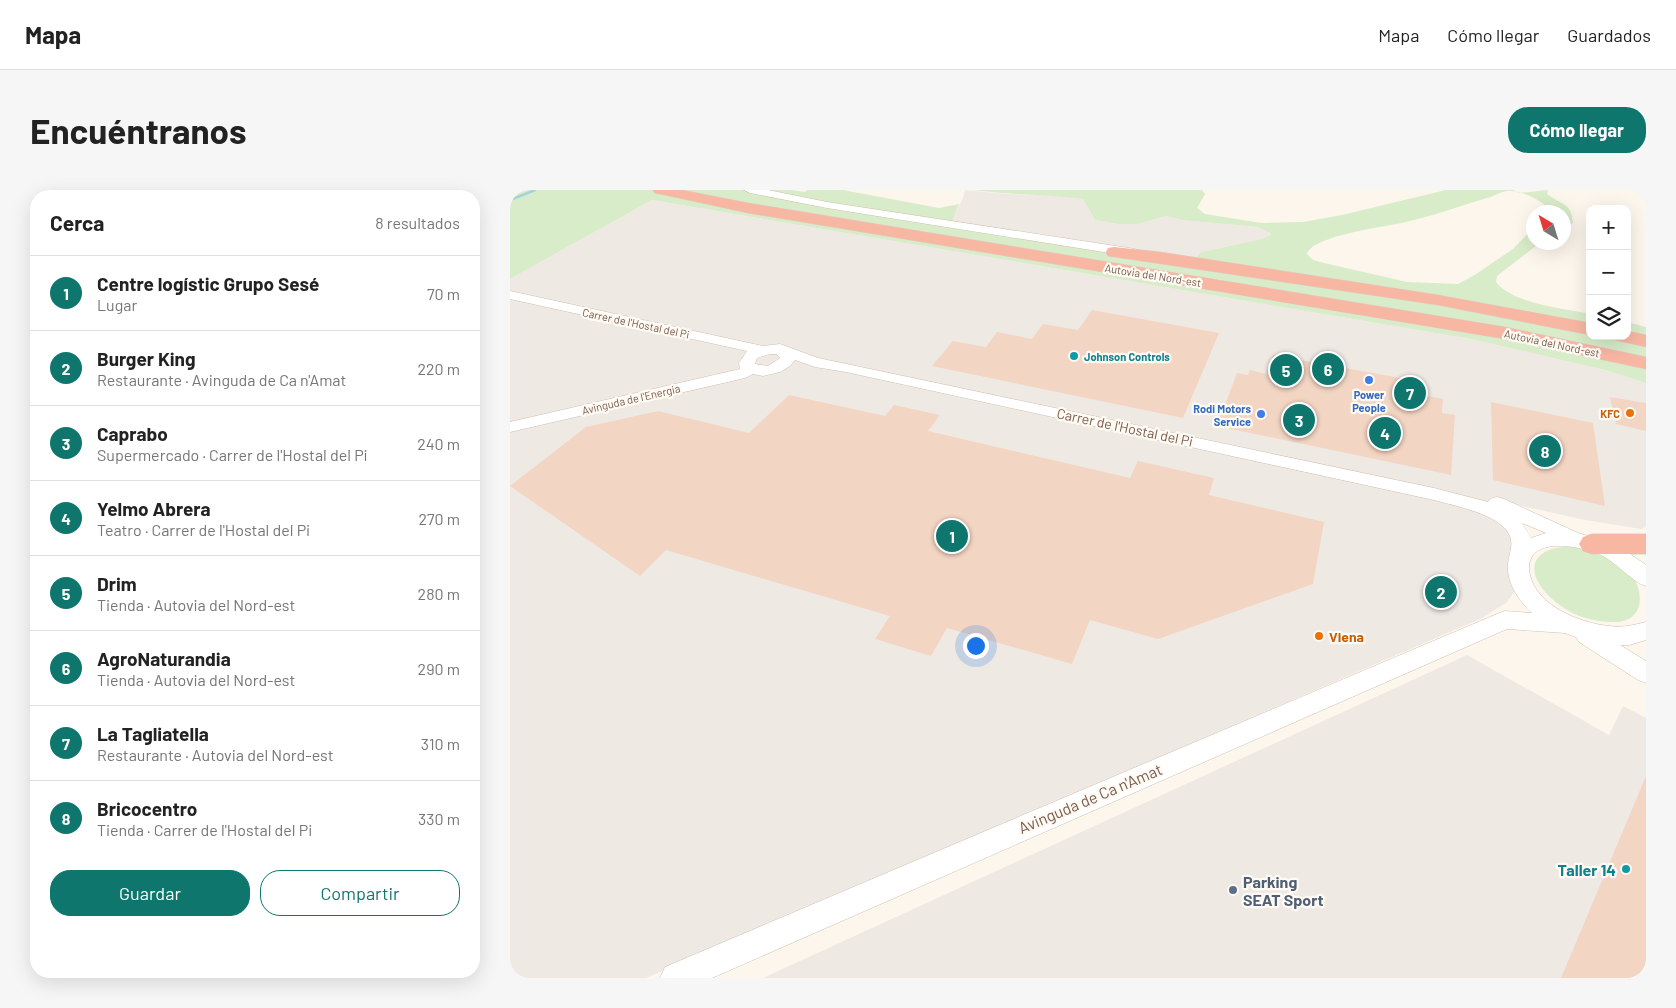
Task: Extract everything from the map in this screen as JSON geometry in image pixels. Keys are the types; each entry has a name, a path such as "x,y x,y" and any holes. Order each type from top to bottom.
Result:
{"highway":[{"name":"Autovia del Nord-est","path":"660,190 748,208 1174,280 1268,293 1505,333 1646,363"},
{"name":"Autovia del Nord-est","path":"704,190 810,210 907,224 1460,314 1646,351"},
{"path":"907,224 1160,257 1438,300 1586,328"},
{"path":"1174,280 1205,288 1470,334 1646,372"},
{"path":"1631,338 1646,342"},
{"path":"1566,355 1646,378"},
{"path":"1587,542 1646,544"}],"street":[{"path":"750,190 827,205 1160,257"},
{"name":"Carrer de l'Hostal del Pi","path":"510,295 762,350 774,348 783,358 865,371 1434,494 1492,510 1510,522 1520,536 1521,555 1518,566 1520,579 1528,593"},
{"path":"762,350 748,359 748,366 750,368 762,371 783,358"},
{"name":"Avinguda de l'Energia","path":"510,427 745,373 750,368"},
{"name":"Carrer de l'Hostal del Pi","path":"1434,494 1464,497 1503,505 1625,560 1646,578"},
{"path":"1521,555 1530,546 1544,540 1562,538 1587,542"},
{"path":"1528,593 1537,603 1571,627 1646,673"},
{"name":"Avinguda de Ca n'Amat","path":"676,978 1505,620 1528,593"},
{"name":"Avinguda de Ca n'Amat","path":"1505,620 1571,627 1609,637 1629,637 1646,631"}],"shaded area":[{"path":"965,190 1007,194 1057,195 1083,199 1095,220 1117,224 1138,224 1166,216 1181,220 1258,227 1267,230 1270,235 1262,239 1201,252 1195,259 951,221"},
{"path":"652,200 1471,339 1605,370 1646,383 1646,527 1641,529 1585,520 1495,500 1513,533 1514,592 1506,603 1480,619 646,978 510,978 510,279"},
{"path":"1467,655 1609,735 1623,706 1646,718 1646,978 763,978"}],"green space":[{"path":"510,190 791,190 805,192 807,190 843,190 939,208 959,204 952,221 1195,259 1201,252 1262,239 1270,235 1270,233 1258,227 1181,220 1166,216 1138,224 1117,224 1095,220 1083,199 973,190 1202,190 1205,194 1197,208 1205,214 1262,223 1303,222 1342,215 1446,190 1513,190 1517,192 1505,191 1416,220 1336,237 1312,247 1307,254 1313,260 1407,282 1458,284 1513,249 1526,235 1526,250 1531,250 1497,276 1496,282 1514,295 1526,300 1586,313 1586,340 1631,340 1631,323 1646,327 1646,383 1605,370 1471,339 652,200 510,279"},
{"path":"1548,190 1547,194 1565,205 1544,205 1532,197 1521,193"},
{"path":"1570,546 1587,550 1613,561 1634,578 1640,594 1640,602 1634,615 1621,622 1591,619 1567,610 1550,597 1536,578 1534,568 1536,560 1543,553 1554,548"}],"building":[{"name":"Johnson Controls","path":"1092,310 1219,333 1183,418 932,366 953,341 986,347 997,332 1032,339 1043,324 1078,330"},
{"path":"1273,355 1423,382 1422,395 1443,399 1442,413 1455,415 1451,475 1217,426 1237,373 1248,375 1250,370 1266,374"},
{"path":"789,395 885,416 894,405 940,415 928,431 1130,478 1138,461 1214,478 1209,495 1324,522 1313,584 1158,639 1090,620 1072,664 947,628 931,656 875,639 890,616 666,550 640,576 510,486 586,427 658,411 749,433"},
{"name":"KFC","path":"1610,397 1646,403 1646,431 1616,424"},
{"path":"1491,402 1593,423 1605,506 1493,480"},
{"name":"Taller 14","path":"1646,776 1646,978 1561,978"}],"waterway":[{"path":"510,200 535,190"}],"place":[{"name":"Johnson Controls","path":"1074,356"},
{"name":"AgroNaturandia","path":"1328,369"},
{"name":"Drim","path":"1286,370"},
{"name":"Power People","path":"1369,380"},
{"name":"La Tagliatella","path":"1410,393"},
{"name":"KFC","path":"1630,413"},
{"name":"Rodi Motors Service","path":"1261,414"},
{"name":"Caprabo","path":"1299,420"},
{"name":"Yelmo Abrera","path":"1385,433"},
{"name":"Bricocentro","path":"1545,451"},
{"name":"Centre logístic Grupo Sesé","path":"952,536"},
{"name":"Burger King","path":"1441,592"},
{"name":"Viena","path":"1319,636"},
{"name":"Taller 14","path":"1626,869"},
{"name":"Parking SEAT Sport","path":"1233,890"}]}
